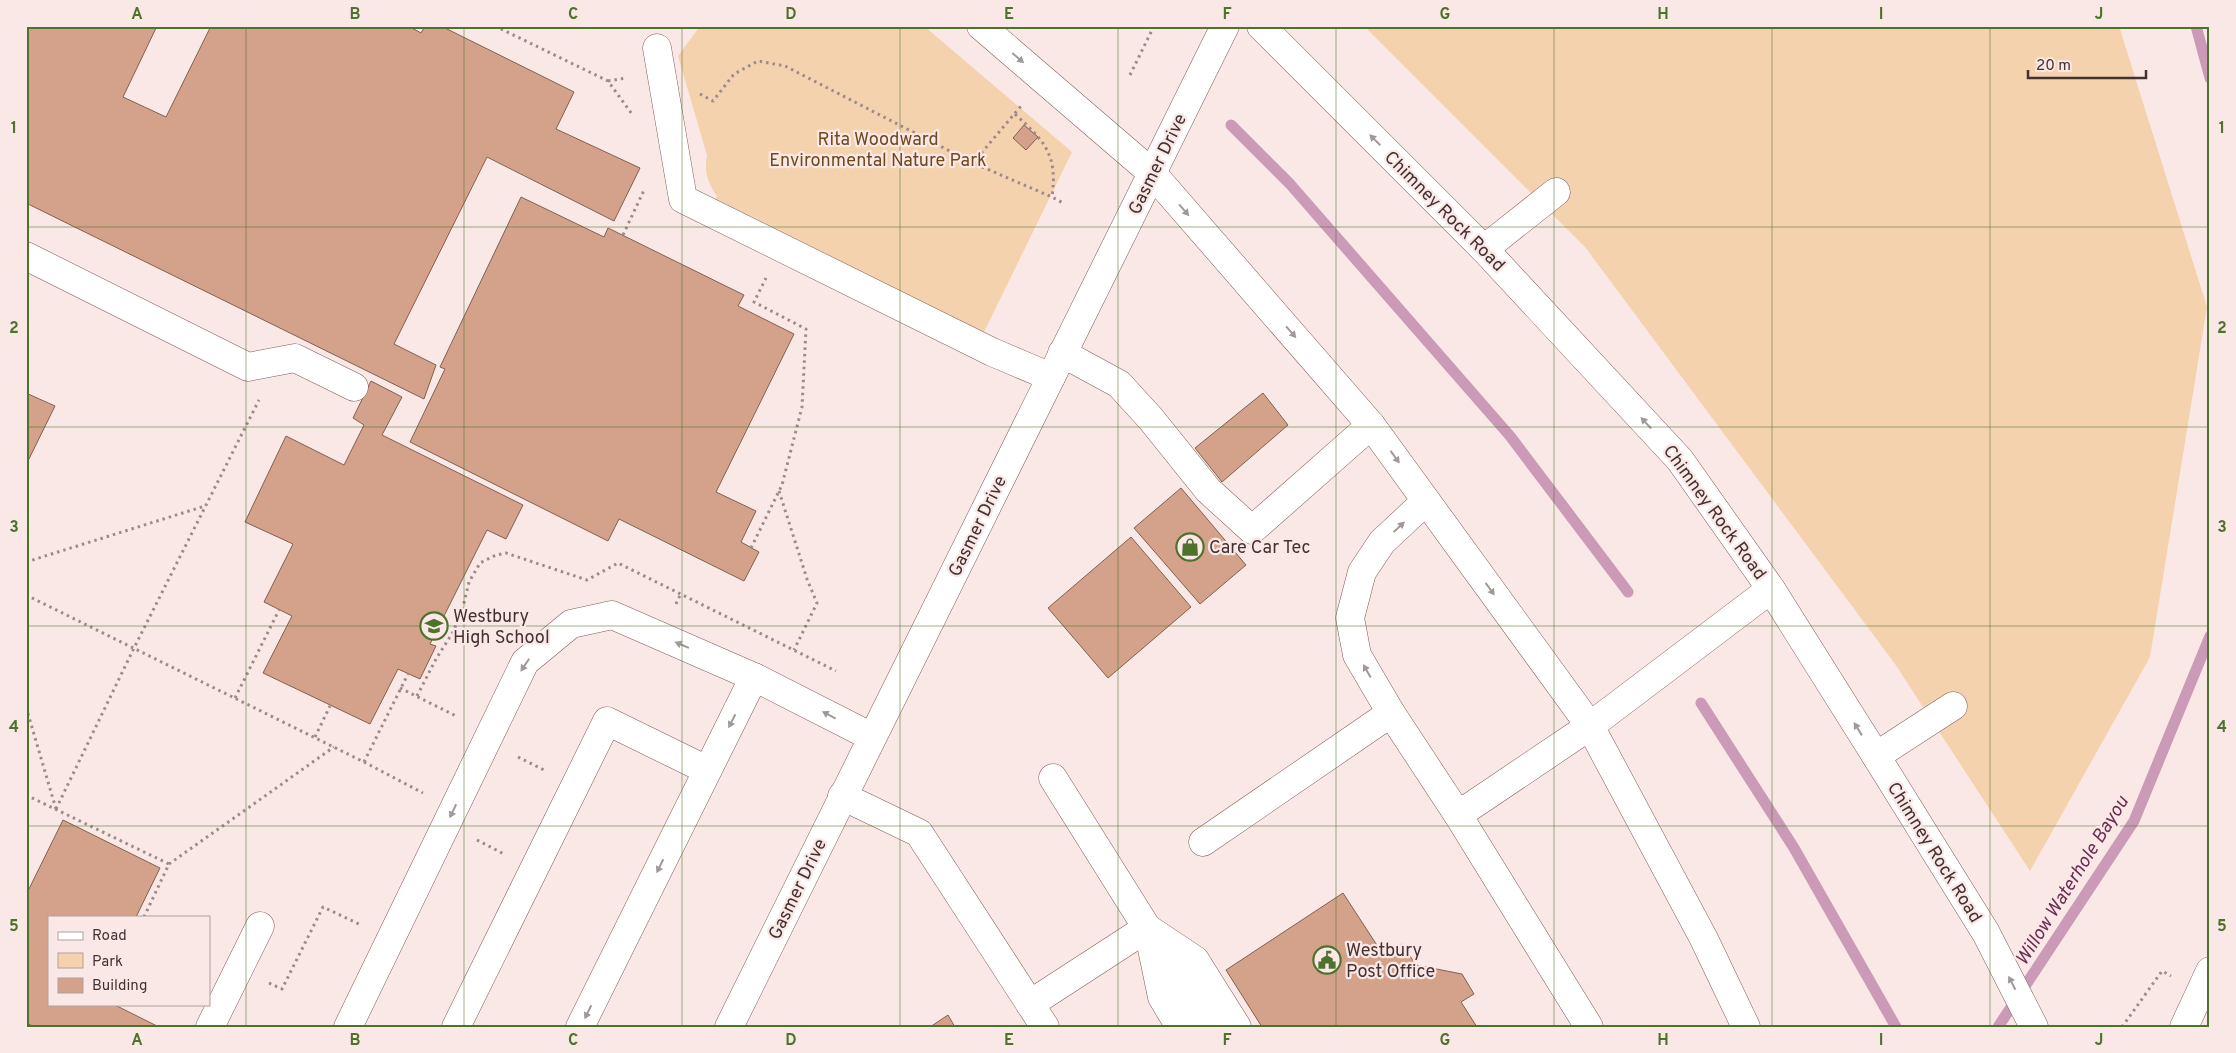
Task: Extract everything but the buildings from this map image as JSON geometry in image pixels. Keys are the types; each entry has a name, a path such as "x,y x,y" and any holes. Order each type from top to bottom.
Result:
{"main road":[{"path":"981,26 1152,173 1371,425 1590,726 1704,939 1746,1027"},
{"name":"Gasmer Drive","path":"728,1027 1225,26"},
{"name":"Chimney Rock Road","path":"1261,26 1484,249 1680,460 1771,589 1876,756 1986,933 2034,1027"},
{"path":"657,48 683,199 992,352 1057,365 1119,384 1151,419 1208,490 1252,530 1371,425"},
{"path":"1484,249 1556,192"},
{"path":"26,256 248,367 295,358 354,386"},
{"path":"1426,501 1382,542 1362,572 1350,618 1357,655 1391,713 1458,815 1589,1027"},
{"path":"1458,815 1590,726 1771,589"},
{"path":"348,1027 525,662 571,624 612,616 754,677 872,738"},
{"path":"580,1027 754,677"},
{"path":"1876,756 1953,706"},
{"path":"1203,842 1391,713"},
{"path":"456,1027 607,721 707,770"},
{"path":"1053,778 1211,1027"},
{"path":"842,796 919,834 1045,1027"},
{"path":"210,1027 260,926"},
{"path":"1030,1004 1147,928"},
{"path":"1147,928 1162,998 1180,1027"},
{"path":"1147,928 1195,960 1238,1027"},
{"path":"2184,1027 2210,971"}],"path":[{"path":"495,26 608,81 634,116"},
{"path":"1130,75 1154,26"},
{"path":"696,92 712,101 734,74 758,60 785,66 973,163 1065,204"},
{"path":"608,81 626,78"},
{"path":"973,163 1024,102"},
{"path":"1014,114 1041,138 1049,155 1054,179 1052,197"},
{"path":"623,235 646,184"},
{"path":"751,548 779,491 802,407 806,329 754,302 781,248"},
{"path":"56,809 134,648 278,361"},
{"path":"779,491 807,579 817,602 794,650"},
{"path":"26,562 206,506"},
{"path":"26,595 315,737 423,793"},
{"path":"234,698 279,610"},
{"path":"364,762 408,674"},
{"path":"400,688 458,717"},
{"path":"315,737 330,706"},
{"path":"26,707 56,809"},
{"path":"144,916 169,864 334,747"},
{"path":"524,760 547,772"},
{"path":"26,795 169,864"},
{"path":"483,844 506,856"},
{"path":"239,969 282,989 323,907 359,924"},
{"path":"2122,1027 2162,971 2176,979"}],"green space":[{"name":"Rita Woodward Environmental Nature Park","path":"700,26 924,26 1072,152 982,336 712,205 717,196 707,176 707,155 678,56"},
{"path":"1364,26 2119,26 2207,307 2150,657 2030,871 1895,664 1585,247"}],"waterway":[{"name":"Willow Waterhole Bayou","path":"2196,26 2210,78"},
{"path":"1231,125 1290,184 1510,436 1628,592"},
{"name":"Willow Waterhole Bayou","path":"1998,1027 2134,821 2210,636"},
{"path":"1701,703 1794,848 1896,1027"}],"place":[{"name":"Care Car Tec","path":"1190,547"},
{"name":"Westbury High School","path":"434,626"},
{"name":"Westbury Post Office","path":"1327,960"}]}
